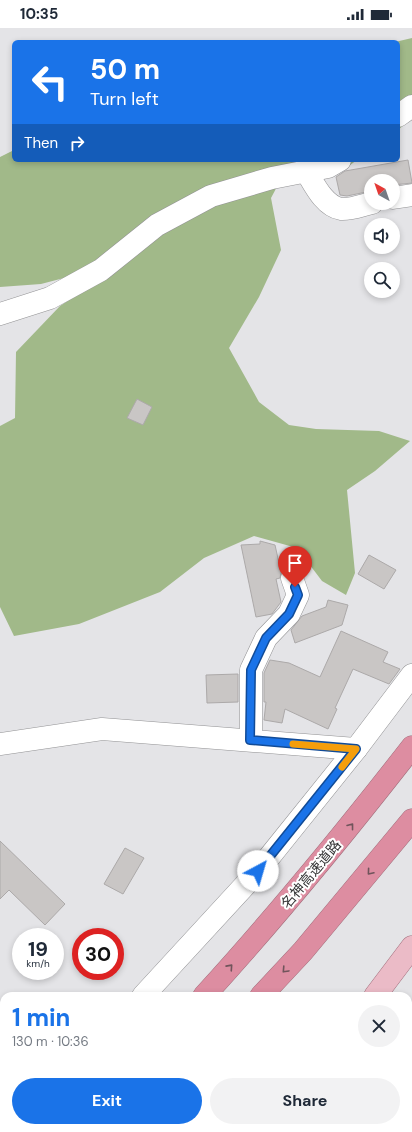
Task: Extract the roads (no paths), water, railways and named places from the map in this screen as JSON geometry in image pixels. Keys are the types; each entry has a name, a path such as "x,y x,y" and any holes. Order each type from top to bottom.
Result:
{"highway":[{"name":"名神高速道路","path":"208,992 273,919 347,830 412,747"},
{"path":"265,992 303,951 412,820"}],"main road":[{"path":"378,992 412,947"}],"street":[{"path":"400,115 412,106"},
{"path":"0,314 57,295 101,270 157,225 211,196 272,178 328,167 337,162"},
{"path":"306,171 321,195 334,206 342,209 364,205"},
{"path":"400,197 412,195"},
{"path":"250,740 251,670 266,638 289,614 298,595 292,578"},
{"path":"147,992 258,871 356,749 412,675"},
{"path":"0,744 102,729 356,749"}]}
